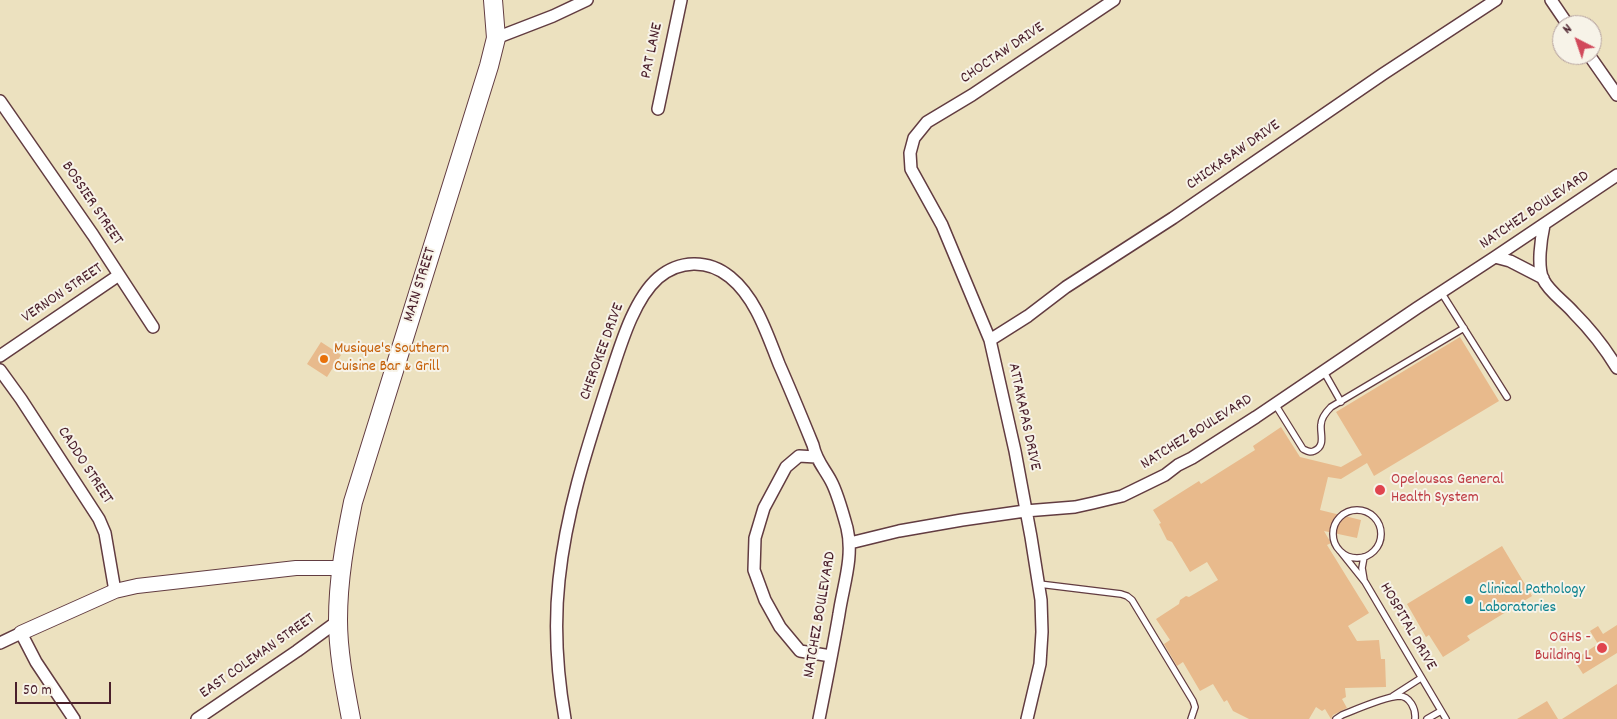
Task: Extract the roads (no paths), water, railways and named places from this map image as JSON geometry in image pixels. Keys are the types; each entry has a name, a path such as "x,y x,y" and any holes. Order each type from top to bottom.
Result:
{"main road":[{"name":"MAIN STREET","path":"351,719 338,621 341,568 353,502 416,296 476,110 496,38 493,0"}],"street":[{"path":"496,38 553,16 587,0"},
{"name":"PAT LANE","path":"658,109 681,0"},
{"name":"CHOCTAW DRIVE","path":"914,138 927,122 972,95 1114,0"},
{"name":"CHICKASAW DRIVE","path":"990,340 1028,316 1066,287 1173,218 1496,0"},
{"path":"1551,0 1561,15"},
{"path":"1596,65 1617,95"},
{"name":"BOSSIER STREET","path":"0,101 153,326"},
{"name":"ATTAKAPAS DRIVE","path":"914,138 910,153 911,170 942,225 990,340 1013,442 1041,600 1040,664 1027,719"},
{"name":"NATCHEZ BOULEVARD","path":"819,719 846,584 850,543 899,531 1025,511 1075,507 1122,496 1165,475 1178,465 1192,458 1324,372 1617,175"},
{"path":"1542,278 1540,243 1544,225"},
{"path":"1495,258 1510,261 1542,278 1596,337 1617,368"},
{"name":"CHEROKEE DRIVE","path":"565,719 559,675 556,612 569,517 584,455 624,334 637,305 656,280 670,270 685,264 701,263 715,268 729,276 740,286 749,299 764,327 813,444 816,457 832,483 850,543"},
{"name":"VERNON STREET","path":"0,356 119,275"},
{"name":"CADDO STREET","path":"0,370 26,406 99,519 104,533 115,591"},
{"path":"816,457 799,456 786,466 764,508 755,538 754,570 764,600 780,627 800,651 831,656"},
{"path":"0,643 115,591 137,586 296,568 341,568"},
{"name":"EAST COLEMAN STREET","path":"196,719 297,652 338,621"},
{"path":"21,633 36,662 74,719"}],"lane":[{"path":"1442,292 1507,397"},
{"path":"1275,404 1303,449 1312,452 1320,448 1322,443 1320,424 1326,412 1464,328"},
{"path":"1324,372 1341,402"},
{"name":"HOSPITAL DRIVE","path":"1364,557 1371,554 1381,541 1380,525 1376,518 1363,510 1347,512 1340,516 1333,530 1336,546 1365,582 1446,719"},
{"path":"1341,552 1356,558 1364,557 1362,568 1365,582"},
{"path":"1039,584 1128,596 1193,701 1195,707 1191,719"},
{"path":"1389,698 1421,678"},
{"path":"1336,719 1342,715 1399,696 1405,697 1410,702 1414,708 1415,719"},
{"path":"1427,719 1440,711"}],"place":[{"name":"Musique's Southern Cuisine Bar & Grill","path":"324,359"},
{"name":"Opelousas General Health System","path":"1380,490"},
{"name":"Clinical Pathology Laboratories","path":"1469,600"},
{"name":"OGHS - Building L","path":"1602,648"}]}
